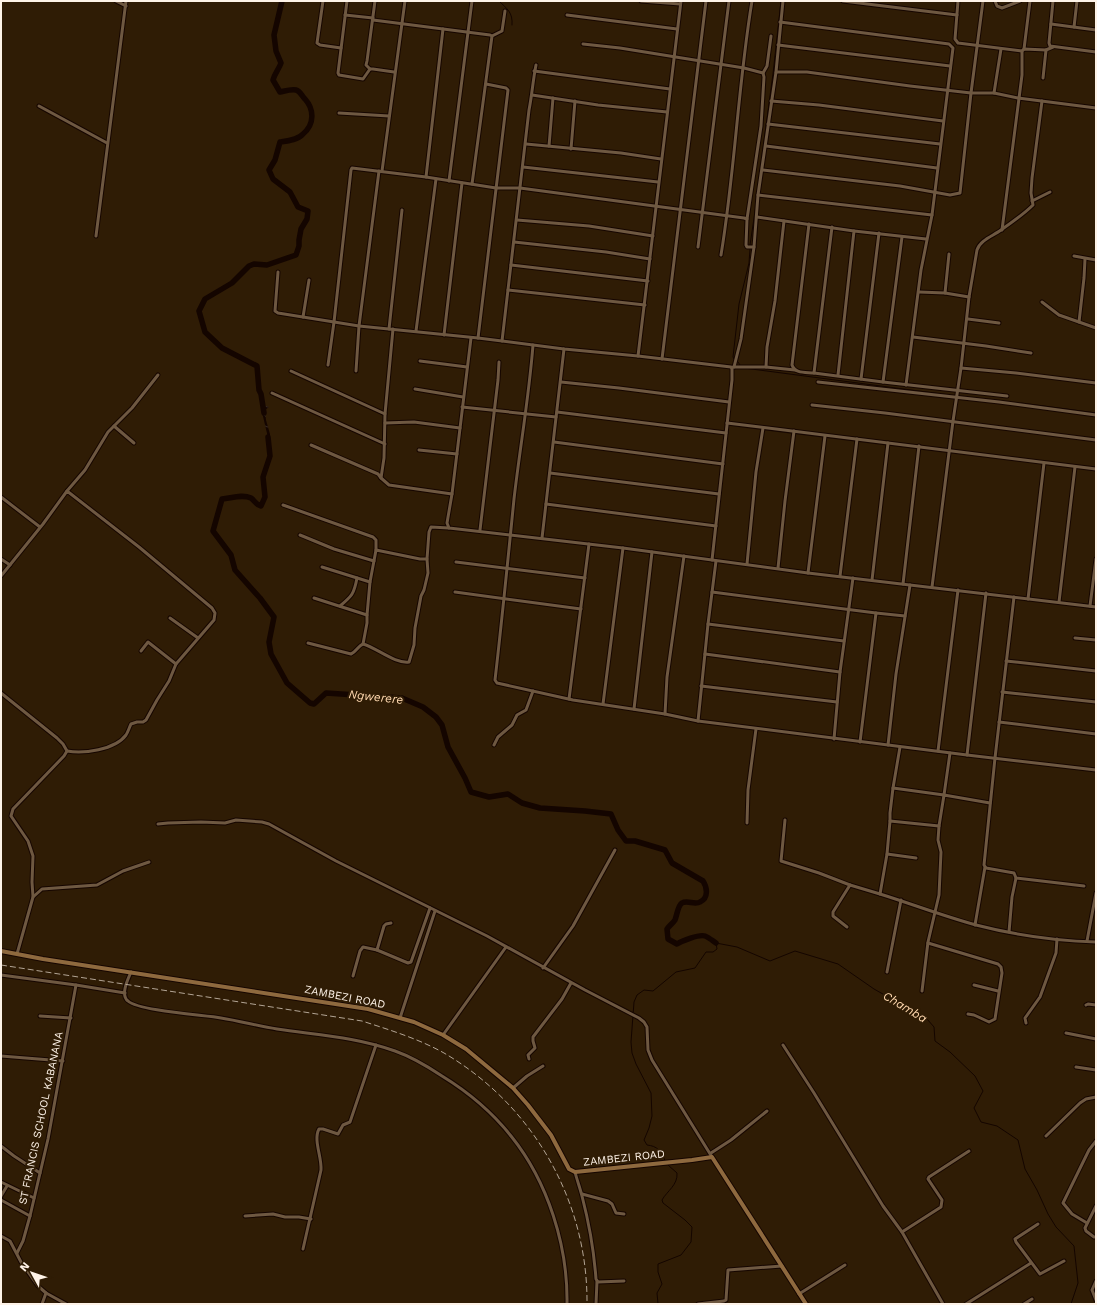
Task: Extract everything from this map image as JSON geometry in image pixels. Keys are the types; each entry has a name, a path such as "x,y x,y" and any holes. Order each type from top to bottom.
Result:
{"main road":[{"name":"ZAMBEZI ROAD","path":"1,951 368,1009 414,1022 443,1035 466,1049 512,1088 537,1116 551,1136 569,1169 575,1172 664,1163 712,1155"},
{"path":"712,1155 806,1304"}],"street":[{"path":"116,1 126,6"},
{"path":"96,236 126,1"},
{"path":"323,1 318,43 320,45 341,48"},
{"path":"346,1 338,73 339,75 363,79 370,69"},
{"path":"370,69 367,66 367,61 376,1"},
{"path":"356,371 359,326 405,1"},
{"path":"449,181 472,1"},
{"path":"638,356 680,2 641,1"},
{"path":"662,359 706,1"},
{"path":"698,247 729,1"},
{"path":"721,255 728,215 734,147 752,1"},
{"path":"698,721 712,592 716,526 732,367 741,339 754,247 758,194 763,170 776,72 783,1"},
{"path":"843,1 957,15"},
{"path":"958,1 954,39 958,43 1001,49 1046,50 1053,47 1096,52"},
{"path":"763,170 935,191 950,195 960,193 983,1"},
{"path":"995,1 997,6 1002,8 1020,1"},
{"path":"1002,230 1022,75 1022,50 1030,1"},
{"path":"1053,1 1049,43 1053,47"},
{"path":"1074,27 1077,1"},
{"path":"492,36 502,31 505,11"},
{"path":"345,15 402,24 490,34 492,36"},
{"path":"567,15 677,29"},
{"path":"780,22 949,44 952,48 932,215 921,270 906,385"},
{"path":"1051,24 1096,30"},
{"path":"426,177 443,29"},
{"path":"472,184 492,36"},
{"path":"754,247 747,247 746,245 747,219 761,126 763,73 768,66 771,36"},
{"path":"583,44 620,48 721,64 763,73"},
{"path":"778,45 950,66"},
{"path":"994,93 1001,49"},
{"path":"1043,78 1046,50"},
{"path":"502,341 533,77 536,65"},
{"path":"370,69 394,72"},
{"path":"534,71 670,90"},
{"path":"776,72 822,74 971,93 994,93 1018,98 1096,108"},
{"path":"478,338 508,90 506,88 486,84"},
{"path":"532,95 576,102 667,112"},
{"path":"549,146 553,98"},
{"path":"771,101 819,105 943,121"},
{"path":"932,587 953,421 968,319 969,297 978,246 1002,230 1032,206 1032,178 1042,101"},
{"path":"571,148 576,102"},
{"path":"40,106 107,143"},
{"path":"338,113 389,116"},
{"path":"768,124 940,144"},
{"path":"526,144 661,159"},
{"path":"766,146 937,168"},
{"path":"523,167 658,182"},
{"path":"328,365 351,170 355,168 496,188 520,188 680,208 747,219"},
{"path":"416,331 436,179"},
{"path":"444,335 462,183"},
{"path":"1032,201 1050,192"},
{"path":"758,194 932,215"},
{"path":"381,478 385,444 385,414 391,329 402,210"},
{"path":"757,217 832,228 926,239"},
{"path":"517,220 589,226 653,236"},
{"path":"766,367 767,347 775,302 784,221"},
{"path":"794,370 792,365 808,224"},
{"path":"814,373 832,228"},
{"path":"838,375 854,230"},
{"path":"861,379 879,234"},
{"path":"883,382 902,237"},
{"path":"514,242 606,252 650,259"},
{"path":"945,293 949,254"},
{"path":"1074,256 1096,260"},
{"path":"1079,322 1084,278 1084,259"},
{"path":"511,265 648,281"},
{"path":"278,272 275,311 278,313 359,326 416,331 732,367 766,367 794,370 906,385 1008,396"},
{"path":"303,317 309,280"},
{"path":"508,290 645,305"},
{"path":"919,292 945,293 969,297"},
{"path":"1042,302 1059,315 1096,328"},
{"path":"968,319 999,323"},
{"path":"913,337 1031,353"},
{"path":"449,528 446,523 452,494 471,338"},
{"path":"533,345 514,498 512,534 496,682 573,700 665,714 698,721 1096,770"},
{"path":"542,538 564,349"},
{"path":"420,361 467,367"},
{"path":"480,530 499,362"},
{"path":"961,368 1096,383"},
{"path":"291,371 385,414"},
{"path":"1,576 84,470 108,432 132,408 158,375"},
{"path":"561,382 729,402"},
{"path":"818,382 957,397 1096,415"},
{"path":"415,390 463,397"},
{"path":"272,393 385,444"},
{"path":"812,405 953,421 1096,440"},
{"path":"462,407 494,412 556,417"},
{"path":"557,412 726,433"},
{"path":"385,423 414,422 460,428"},
{"path":"727,423 1096,469"},
{"path":"114,426 134,443"},
{"path":"747,564 756,472 763,428"},
{"path":"778,568 794,431"},
{"path":"808,573 825,436"},
{"path":"840,576 857,439"},
{"path":"554,442 723,464"},
{"path":"872,580 888,443"},
{"path":"311,445 378,474 389,485 452,494"},
{"path":"903,584 919,446"},
{"path":"419,450 457,454"},
{"path":"1028,599 1044,463"},
{"path":"1059,602 1075,466"},
{"path":"550,473 719,494"},
{"path":"67,491 139,547 212,608 215,613 214,620 176,664 169,681 146,720 131,724 123,739 102,749 76,752 67,751"},
{"path":"1,497 40,528"},
{"path":"546,504 716,526"},
{"path":"283,505 373,537 376,540 376,550 370,582 368,623 363,644 351,654 308,643"},
{"path":"363,644 405,663 409,662 414,645 415,628 421,596 428,574 427,559 429,532 431,527 480,530 808,573 1096,607"},
{"path":"300,535 334,549 374,561"},
{"path":"569,699 589,544"},
{"path":"603,704 623,548"},
{"path":"376,550 420,559 427,559"},
{"path":"634,709 652,552"},
{"path":"665,714 667,677 684,556"},
{"path":"1,559 10,565"},
{"path":"1090,606 1096,559"},
{"path":"456,562 585,578"},
{"path":"322,567 370,582"},
{"path":"340,606 352,596 355,590 357,578"},
{"path":"834,738 840,672 853,578"},
{"path":"888,745 910,585"},
{"path":"938,751 958,590"},
{"path":"455,592 581,609"},
{"path":"712,592 905,616"},
{"path":"967,755 986,594"},
{"path":"975,925 985,867 990,803 1014,597"},
{"path":"314,598 368,614"},
{"path":"860,742 876,613"},
{"path":"170,618 198,638"},
{"path":"708,624 844,641"},
{"path":"1075,638 1096,640"},
{"path":"141,650 148,642 176,664"},
{"path":"705,654 840,672"},
{"path":"1006,661 1096,671"},
{"path":"701,686 837,702"},
{"path":"494,745 498,737 512,725 517,715 526,710 533,691"},
{"path":"1002,692 1096,702"},
{"path":"1,693 57,738 67,751"},
{"path":"999,722 1096,734"},
{"path":"747,823 748,790 756,728"},
{"path":"880,894 887,854 893,788 900,747"},
{"path":"17,954 33,897 33,856 28,842 11,816 13,809 64,756 67,751"},
{"path":"922,991 928,944 939,896 941,852 938,840 939,826 950,753"},
{"path":"893,788 990,803"},
{"path":"158,824 175,822 225,824 236,820 262,822 506,947 639,1018 647,1027 648,1050 652,1060 712,1155 768,1111"},
{"path":"785,820 781,861 975,925 1057,939 1096,942"},
{"path":"890,821 939,826"},
{"path":"543,968 573,926 615,850"},
{"path":"887,854 916,858"},
{"path":"33,897 42,889 97,885 124,870 149,862"},
{"path":"985,867 1014,873 1016,878 1012,896 1010,932"},
{"path":"1016,878 1084,886"},
{"path":"847,927 832,914 850,885"},
{"path":"1087,942 1096,893"},
{"path":"886,972 901,900"},
{"path":"353,976 361,949 363,948 377,950 408,963 411,962 430,908"},
{"path":"400,1018 435,911"},
{"path":"377,950 384,925 391,924"},
{"path":"1026,1024 1025,1018 1040,997 1056,954 1057,939"},
{"path":"928,944 998,964 1001,967 1002,973 998,991 996,1018 994,1020 985,1021 974,1015 968,1014"},
{"path":"443,1035 506,947"},
{"path":"131,972 126,984 125,993 127,1000 140,1006 360,1041 412,1058 454,1083 487,1110 503,1126 519,1146 533,1168 544,1191 555,1221 564,1262 568,1304"},
{"path":"1,975 125,993"},
{"path":"529,1059 528,1055 535,1048 533,1037 562,999 571,983"},
{"name":"ST FRANCIS SCHOOL KABANANA","path":"17,1253 23,1241 30,1216 48,1139 76,985"},
{"path":"974,985 998,991"},
{"path":"1086,1005 1096,1005"},
{"path":"40,1016 71,1018"},
{"path":"1066,1033 1096,1039"},
{"path":"303,1249 321,1170 321,1160 317,1142 318,1131 319,1129 323,1129 338,1134 343,1125 350,1122 376,1045"},
{"path":"783,1045 883,1206 902,1232 943,1304"},
{"path":"1,1056 63,1061"},
{"path":"512,1088 543,1066"},
{"path":"1076,1067 1096,1070"},
{"path":"1046,1136 1080,1102 1096,1097"},
{"path":"1087,1223 1072,1214 1063,1203 1089,1150 1096,1141"},
{"path":"1,1146 40,1173"},
{"path":"902,1232 941,1206 942,1200 928,1179 929,1177 969,1151"},
{"path":"575,1172 582,1194 594,1253 597,1281 596,1304"},
{"path":"1,1182 34,1198"},
{"path":"1,1196 7,1186"},
{"path":"582,1194 608,1201 612,1204 616,1213 624,1214"},
{"path":"1,1200 30,1216"},
{"path":"1094,1237 1085,1230 1096,1206"},
{"path":"245,1216 273,1214 285,1217 311,1219"},
{"path":"1038,1224 1015,1240 1031,1263 1042,1274 1064,1261"},
{"path":"1,1236 10,1241 20,1262 38,1286 46,1293 66,1304"},
{"path":"966,1304 1031,1263"},
{"path":"799,1294 845,1265"},
{"path":"698,1304 726,1300 728,1270 782,1266"},
{"path":"597,1281 624,1281"},
{"path":"1096,1281 1092,1290 1096,1300"},
{"path":"42,1304 46,1293"},
{"path":"1024,1304 1032,1299"}],"water":[{"path":"266,406 269,407 265,410 270,434 270,456 269,442 261,408"}],"waterway":[{"name":"Ngwerere","path":"264,413 259,390 257,366 222,348 205,332 199,311 205,299 232,283 249,266 254,264 267,265 296,255 299,246 301,229 307,219 308,211 298,207 290,192 273,179 269,170 275,160 280,142 292,140 301,136 310,126 312,116 308,103 299,91 292,90 280,92 273,80 281,63 276,51 274,35 282,1"},
{"path":"499,1 512,17 512,25"},
{"path":"758,186 781,1"},
{"path":"750,245 756,205"},
{"path":"734,359 739,304 749,263 750,249"},
{"path":"744,368 949,395"},
{"path":"1021,403 1096,413"},
{"name":"Ngwerere","path":"268,437 270,456 263,477 265,497 261,506 248,497 241,496 222,499 213,531 231,555 235,570 260,598 274,617 269,642 271,654 287,683 310,703 314,704 326,693 402,698 423,707 436,717 442,725 448,747 471,792 489,797 508,794 522,803 540,808 611,814 618,830 626,841 635,841 665,850 672,863 704,883 706,889 705,898 698,903 682,903 675,920 667,929 668,939 677,944 691,938 702,936 716,943"},
{"name":"Chamba","path":"716,943 737,947 770,961 795,951 838,964 874,989 927,1019 934,1027 935,1041 950,1052 975,1076 983,1091 974,1108 981,1122 997,1126 1018,1140 1025,1169 1048,1214 1056,1227 1074,1246 1078,1283 1071,1304"},
{"name":"Ngwerere","path":"665,1161 659,1150 647,1145 644,1140 652,1116 651,1093 632,1053 631,1042 634,1002 637,995 644,990 653,991 676,972 695,968 706,952 713,952 717,949 716,943"},
{"name":"Ngwerere","path":"658,1304 657,1293 662,1284 658,1272 658,1264 681,1255 691,1242 692,1227 663,1203 662,1200 676,1181 677,1177 677,1173 668,1165"}],"railway":[{"path":"1,965 362,1021 394,1031 444,1053 476,1074 504,1100 529,1128 549,1159 566,1193 578,1229 585,1266 587,1304"}]}
